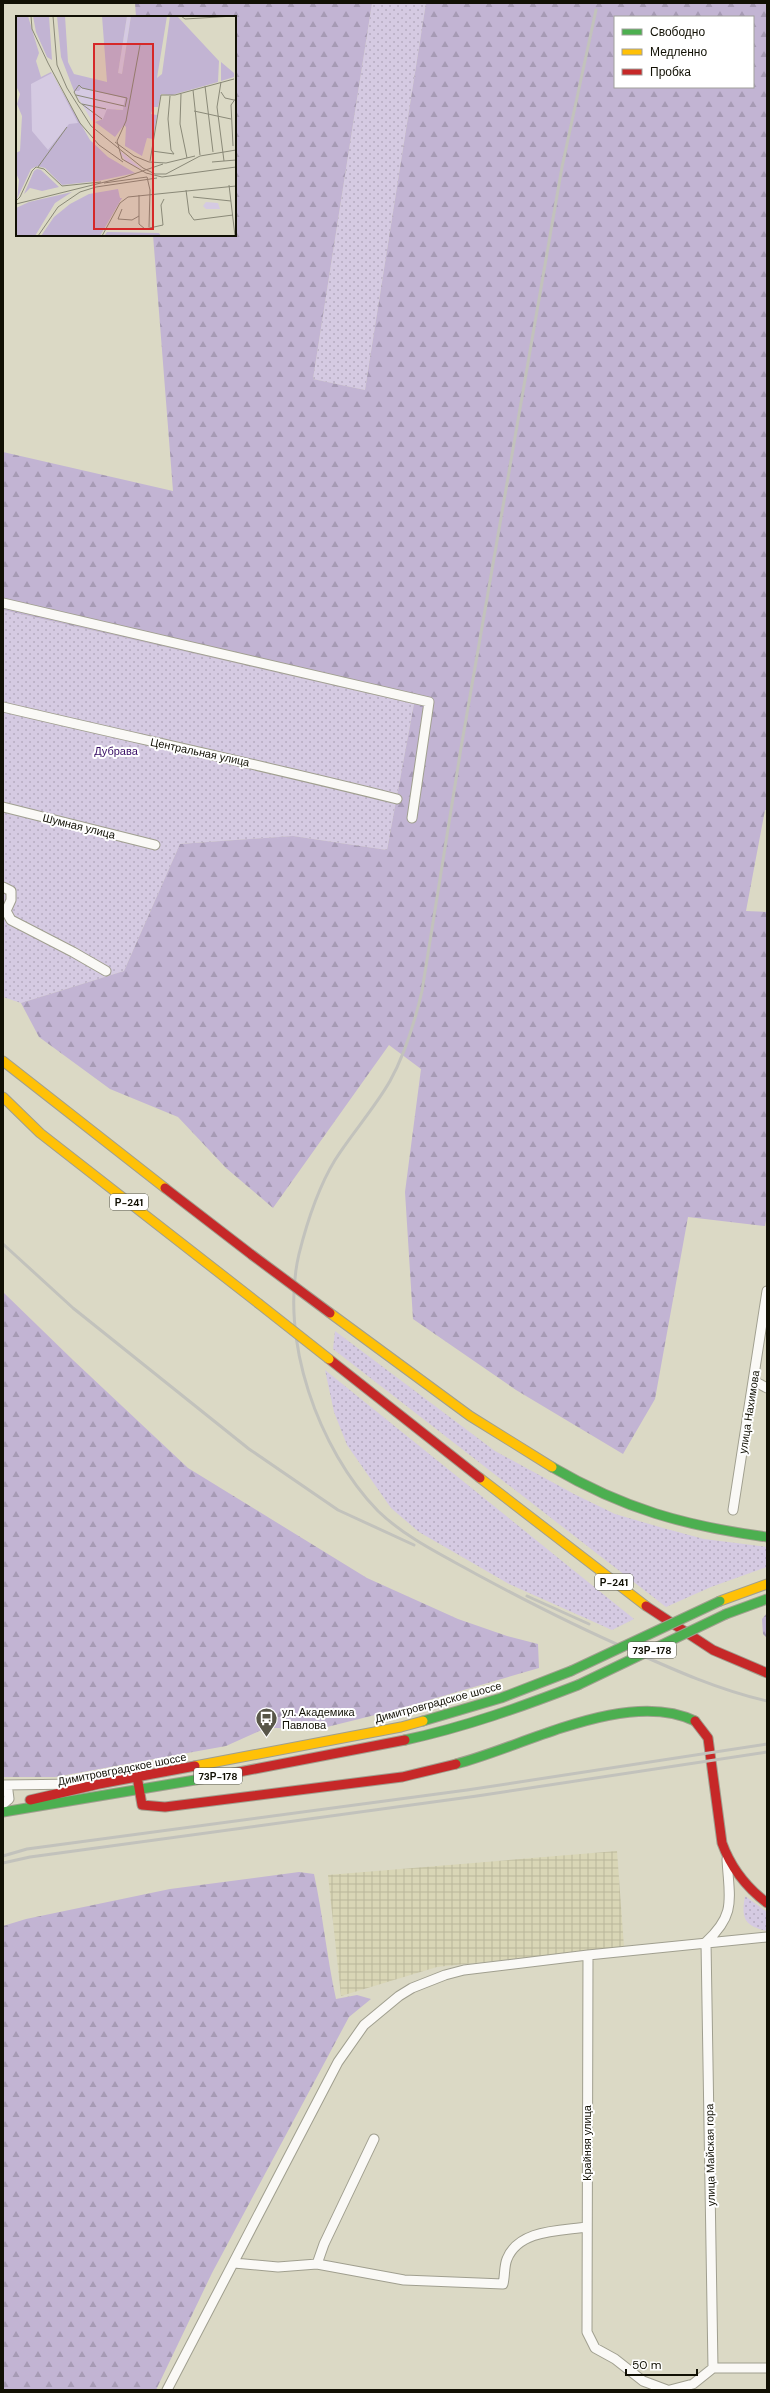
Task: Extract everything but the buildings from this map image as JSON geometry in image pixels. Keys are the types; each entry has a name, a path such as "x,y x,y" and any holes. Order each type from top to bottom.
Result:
{"main road":[{"name":"Р-241","path":"3,1061 25,1080 252,1255 449,1403 527,1453 587,1487 634,1508 674,1521 714,1530 767,1537"},
{"name":"Р-241","path":"3,1097 40,1133 636,1599 706,1646 750,1668 767,1673"},
{"name":"Димитровградское шоссе","path":"3,1806 99,1784 401,1726 501,1698 571,1671 720,1601 767,1584"},
{"name":"Димитровградское шоссе","path":"3,1812 140,1791 358,1750 443,1732 497,1716 578,1685 726,1614 767,1599"},
{"path":"137,1777 142,1804 165,1807 385,1780 462,1762 588,1720 637,1711 664,1711 692,1719 702,1728 708,1738 722,1843 726,1858 747,1886 767,1903"}],"street":[{"path":"3,603 429,702 412,818"},
{"name":"Центральная улица","path":"3,707 194,752 269,767 397,799"},
{"name":"Шумная улица","path":"3,808 155,845"},
{"path":"3,887 11,891 11,900 6,911 11,920 106,971"},
{"name":"улица Нахимова","path":"733,1510 767,1291"},
{"path":"754,1381 767,1388"},
{"path":"4,1785 99,1784"},
{"path":"3,1806 9,1799 8,1791 4,1785"},
{"path":"706,1942 721,1928 727,1916 729,1894 726,1858"},
{"path":"167,2390 338,2062 364,2025 399,1996 412,1988 445,1975 464,1970 706,1942 767,1937"},
{"name":"улица Майская гора","path":"706,1942 714,2368"},
{"name":"Крайняя улица","path":"588,1955 587,2332 595,2348 615,2359 643,2381 668,2390"},
{"path":"318,2264 324,2244 374,2140"},
{"path":"234,2263 278,2267 318,2264 404,2280 503,2284 507,2259 514,2250 532,2235 587,2227"},
{"path":"668,2390 693,2384 714,2368 767,2368"}],"shaded area":[{"path":"617,1851 624,1947 437,1967 341,1996 328,1875"}],"green space":[{"path":"135,3 372,3 313,379 365,390 426,3 767,3 767,810 765,810 746,911 767,912 767,1215 765,1226 688,1217 655,1399 623,1454 516,1390 413,1319 405,1192 421,1069 389,1045 273,1208 226,1168 178,1117 110,1089 39,1037 21,1003 124,971 180,844 293,836 387,850 414,704 3,610 3,452 173,491 153,236 236,236 236,16 136,16"},
{"path":"372,3 426,3 365,390 313,379"},
{"name":"Дубрава","path":"3,610 414,704 387,850 293,836 180,844 124,971 21,1003 3,997"},
{"path":"3,1292 188,1468 367,1578 458,1619 507,1636 538,1644 539,1668 395,1710 323,1728 266,1728 226,1746 55,1777 3,1777"},
{"path":"335,1331 495,1451 574,1494 615,1514 704,1539 767,1547 767,1567 711,1587 666,1607 333,1349"},
{"path":"325,1370 634,1619 612,1630 509,1584 419,1532 391,1508 347,1445 334,1412"},
{"path":"767,1613 767,1638 763,1634 762,1619"},
{"path":"299,1872 314,1874 336,1999 357,1995 371,1999 349,2017 212,2273 156,2390 3,2390 3,1926 26,1919 170,1889"},
{"path":"745,1896 767,1912 767,1931 753,1927 746,1920 744,1915"}],"railway":[{"path":"596,10 562,167 461,748 422,991 409,1037 390,1081 335,1160 323,1182 299,1254 294,1287 294,1321 299,1356 308,1391 321,1425 338,1457 357,1486 378,1511 400,1530 437,1553 571,1623 697,1679 767,1701"},
{"path":"3,1244 73,1308 249,1449 338,1510 414,1545"},
{"path":"527,1596 589,1624"},
{"path":"3,1856 27,1849 467,1790 767,1744"},
{"path":"3,1863 30,1857 477,1796 767,1752"}],"traffic: fast":[{"path":"552,1467 604,1494 656,1514 737,1533 767,1537"},
{"path":"726,1614 767,1599"},
{"path":"571,1671 720,1601"},
{"path":"578,1685 726,1614"},
{"path":"423,1721 501,1698 571,1671"},
{"path":"405,1740 493,1716 578,1685"},
{"path":"456,1764 483,1756 543,1734 607,1716 638,1711 668,1713 695,1721"},
{"path":"3,1812 213,1777"}],"traffic: slow":[{"path":"3,1061 165,1188"},
{"path":"3,1097 40,1133 258,1303"},
{"path":"258,1303 329,1359"},
{"path":"330,1313 470,1416 552,1467"},
{"path":"480,1478 646,1606"},
{"path":"720,1601 767,1584"},
{"path":"195,1766 401,1727 423,1721"}],"traffic: jam":[{"path":"165,1188 252,1255"},
{"path":"252,1255 330,1313"},
{"path":"329,1359 480,1478"},
{"path":"646,1606 713,1650 767,1673"},
{"path":"695,1721 708,1738 722,1843 730,1861 740,1876 746,1884 767,1903"},
{"path":"213,1777 405,1740"},
{"path":"138,1782 142,1805 165,1807 402,1777 456,1764"},
{"path":"30,1800 99,1784 195,1766"}],"place":[{"name":"ул. Академика Павлова","path":"267,1738"}]}
